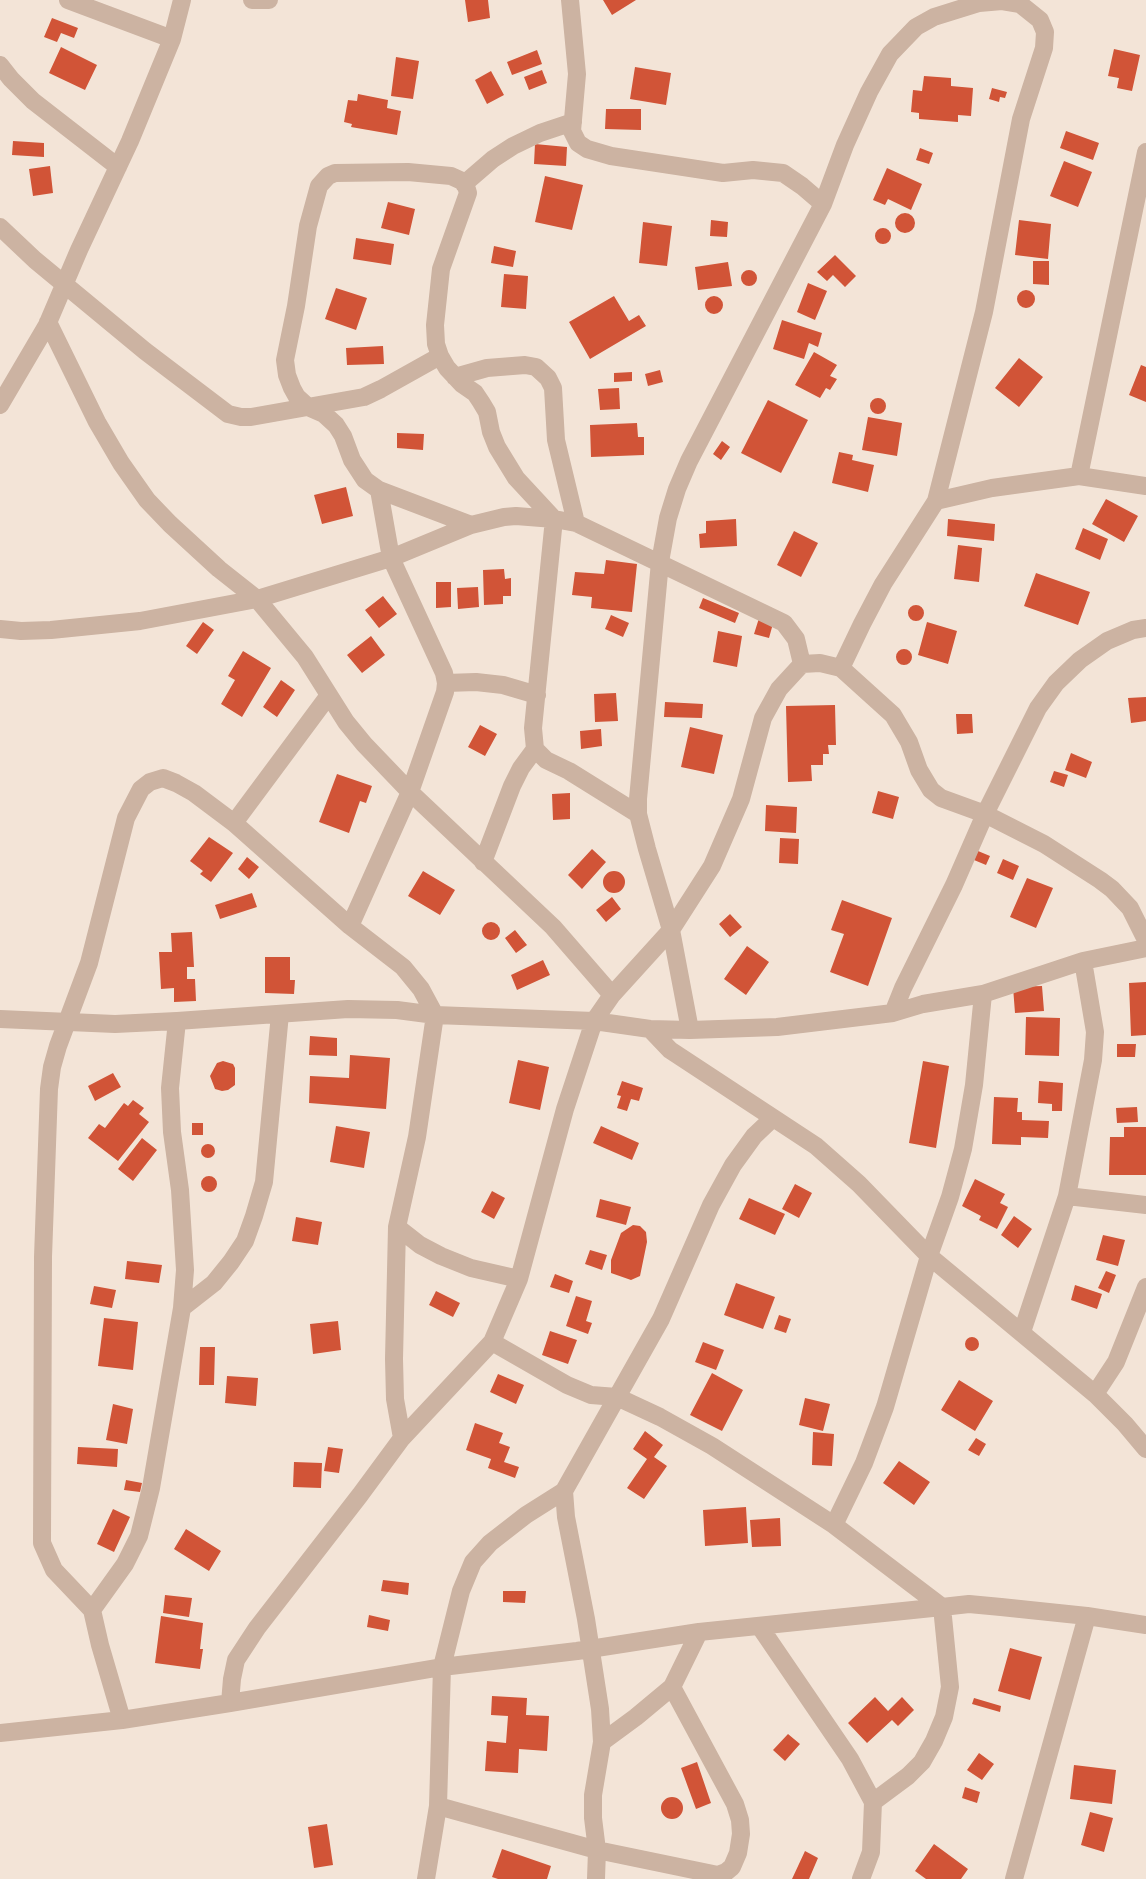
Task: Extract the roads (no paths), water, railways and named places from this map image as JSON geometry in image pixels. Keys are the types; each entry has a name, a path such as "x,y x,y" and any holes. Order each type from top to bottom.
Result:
{"street":[{"path":"68,0 173,39"},
{"path":"0,405 48,322 66,284 173,39 182,0"},
{"path":"253,0 269,0"},
{"path":"570,0 577,74 572,131 578,143 587,149 611,156 723,173 753,170 783,173 823,204"},
{"path":"690,1030 671,930 638,814 660,562 668,519 689,461 823,204 845,145 890,54 916,27 934,17 979,3 1018,2 1040,20 1045,32 1044,48 1021,119 984,312 936,500 883,584 841,668"},
{"path":"0,65 33,101 118,167"},
{"path":"464,184 492,159 513,146 573,122"},
{"path":"1079,476 1146,152"},
{"path":"471,525 379,490 365,480 358,472 336,425 324,414 308,407 292,388 285,360 308,226 319,186 335,173 451,176 464,184 468,193 441,270 436,299 436,344 440,356 455,377 475,393 487,412 497,447 508,464 528,492 554,519 533,728 535,749 546,760 569,771 638,814"},
{"path":"0,227 35,260 145,351 228,414 241,418 364,397 440,356"},
{"path":"48,322 97,422 147,500 219,569 257,599 305,657 346,722 364,744 410,792 553,927 612,995"},
{"path":"455,377 487,368 515,365 536,368 548,378 553,388 556,440 576,523"},
{"path":"936,500 992,488 1079,476 1146,486"},
{"path":"350,926 410,792 445,692 446,682 391,558 379,490"},
{"path":"0,629 51,630 140,621 257,599 391,558 471,525 516,516 576,523 784,623 796,639 802,664"},
{"path":"894,1013 903,988 954,885 985,814 1038,708 1056,683 1080,660 1107,641 1133,630 1146,628"},
{"path":"230,1703 236,1660 250,1639 402,1438 492,1342 519,1279 565,1110 594,1021 612,995 671,930 712,866 741,799 763,718 770,702 802,664 820,663 841,668 894,715 931,790 941,798 985,814 1044,844 1106,884 1130,908 1146,940"},
{"path":"446,682 503,685 537,695"},
{"path":"234,822 329,695"},
{"path":"483,862 512,786 535,749"},
{"path":"122,1720 92,1610 54,1570 42,1543 43,1257 52,1067 89,963 126,818 141,789 150,782 163,779 176,783 234,822 350,926 403,967 421,989 435,1014 417,1137 397,1227 394,1359 395,1399 402,1438"},
{"path":"0,1019 115,1024 348,1009 594,1021 650,1029 777,1027 894,1013 923,1004 983,994 1083,961 1146,948"},
{"path":"1022,1332 1067,1196 1093,1060 1095,1032 1083,961"},
{"path":"834,1525 864,1463 886,1407 929,1256 950,1197 963,1149 974,1085 983,994"},
{"path":"182,1308 214,1283 231,1262 245,1241 254,1216 264,1182 280,1014"},
{"path":"92,1610 125,1564 139,1535 151,1488 182,1308 185,1270 170,1088 177,1021"},
{"path":"650,1029 670,1050 816,1146 859,1184 929,1256 1095,1394 1146,1449"},
{"path":"426,1879 438,1806 442,1667 461,1591 472,1562 490,1543 526,1515 564,1491 661,1319 711,1205 733,1165 754,1136 773,1118"},
{"path":"1067,1196 1146,1205"},
{"path":"397,1227 420,1245 441,1256 471,1268 519,1279"},
{"path":"1095,1394 1116,1362 1146,1287"},
{"path":"492,1342 579,1390 591,1395 617,1397 712,1446 834,1525 942,1606 950,1687 944,1717 922,1762 873,1802"},
{"path":"564,1491 566,1517 583,1597 600,1709 602,1742 593,1795 596,1879"},
{"path":"0,1733 122,1720 442,1667 590,1649 699,1632 942,1606 969,1604 1146,1625"},
{"path":"1014,1879 1087,1616"},
{"path":"760,1627 850,1759 873,1802 870,1852 861,1879"},
{"path":"602,1742 673,1688 699,1632"},
{"path":"438,1806 597,1850 718,1875 726,1872 732,1867 738,1853 741,1834 735,1804 673,1688"}]}
